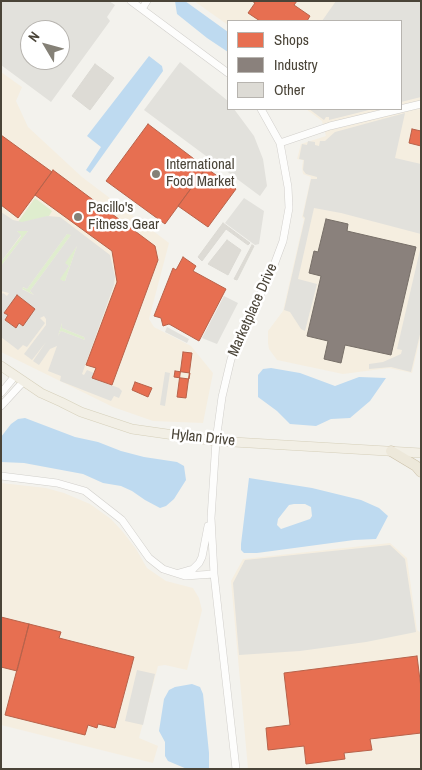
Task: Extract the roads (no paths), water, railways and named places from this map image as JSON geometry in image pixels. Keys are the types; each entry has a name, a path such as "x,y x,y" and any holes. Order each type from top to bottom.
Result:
{"highway":[{"path":"391,451 416,466 421,472"}],"main road":[{"name":"Hylan Drive","path":"1,366 41,393 81,412 132,429 216,441 421,453"}],"street":[{"path":"131,1 227,72"},
{"path":"142,9 147,1"},
{"path":"402,109 421,104"},
{"name":"Marketplace Drive","path":"236,769 214,574 211,518 216,441 222,397 231,359 274,266 283,241 288,208 286,164 280,143 262,110"},
{"path":"280,143 330,126 396,110"},
{"path":"1,393 15,376"},
{"path":"1,406 23,382"},
{"path":"1,476 57,483 86,492 122,520 149,558 162,569 185,576 214,574"},
{"name":"Marketplace Drive","path":"175,574 193,569 199,563 211,518"}],"water":[{"path":"175,1 185,1 227,31 227,51 177,14"},
{"path":"149,56 162,66 163,71 90,173 86,170 101,147 87,136"},
{"path":"271,368 300,373 335,386 359,377 386,378 370,401 350,418 331,419 316,426 290,424 277,411 258,397 258,375 263,369"},
{"path":"25,418 75,437 98,442 121,451 177,462 184,466 186,480 174,499 166,506 160,508 121,486 103,483 83,474 24,463 1,462 1,437 11,424 18,419"},
{"path":"249,478 312,488 361,500 379,508 388,516 376,539 354,540 257,553 244,553 241,550","holes":["305,504 311,507 312,516 310,519 281,529 277,525 278,519 289,505"]},
{"path":"192,684 200,687 203,694 209,769 187,769 168,761 165,756 165,742 159,731 164,699 169,690"}],"place":[{"name":"International Food Market","path":"156,174"},
{"name":"Pacillo's Fitness Gear","path":"78,217"}]}
